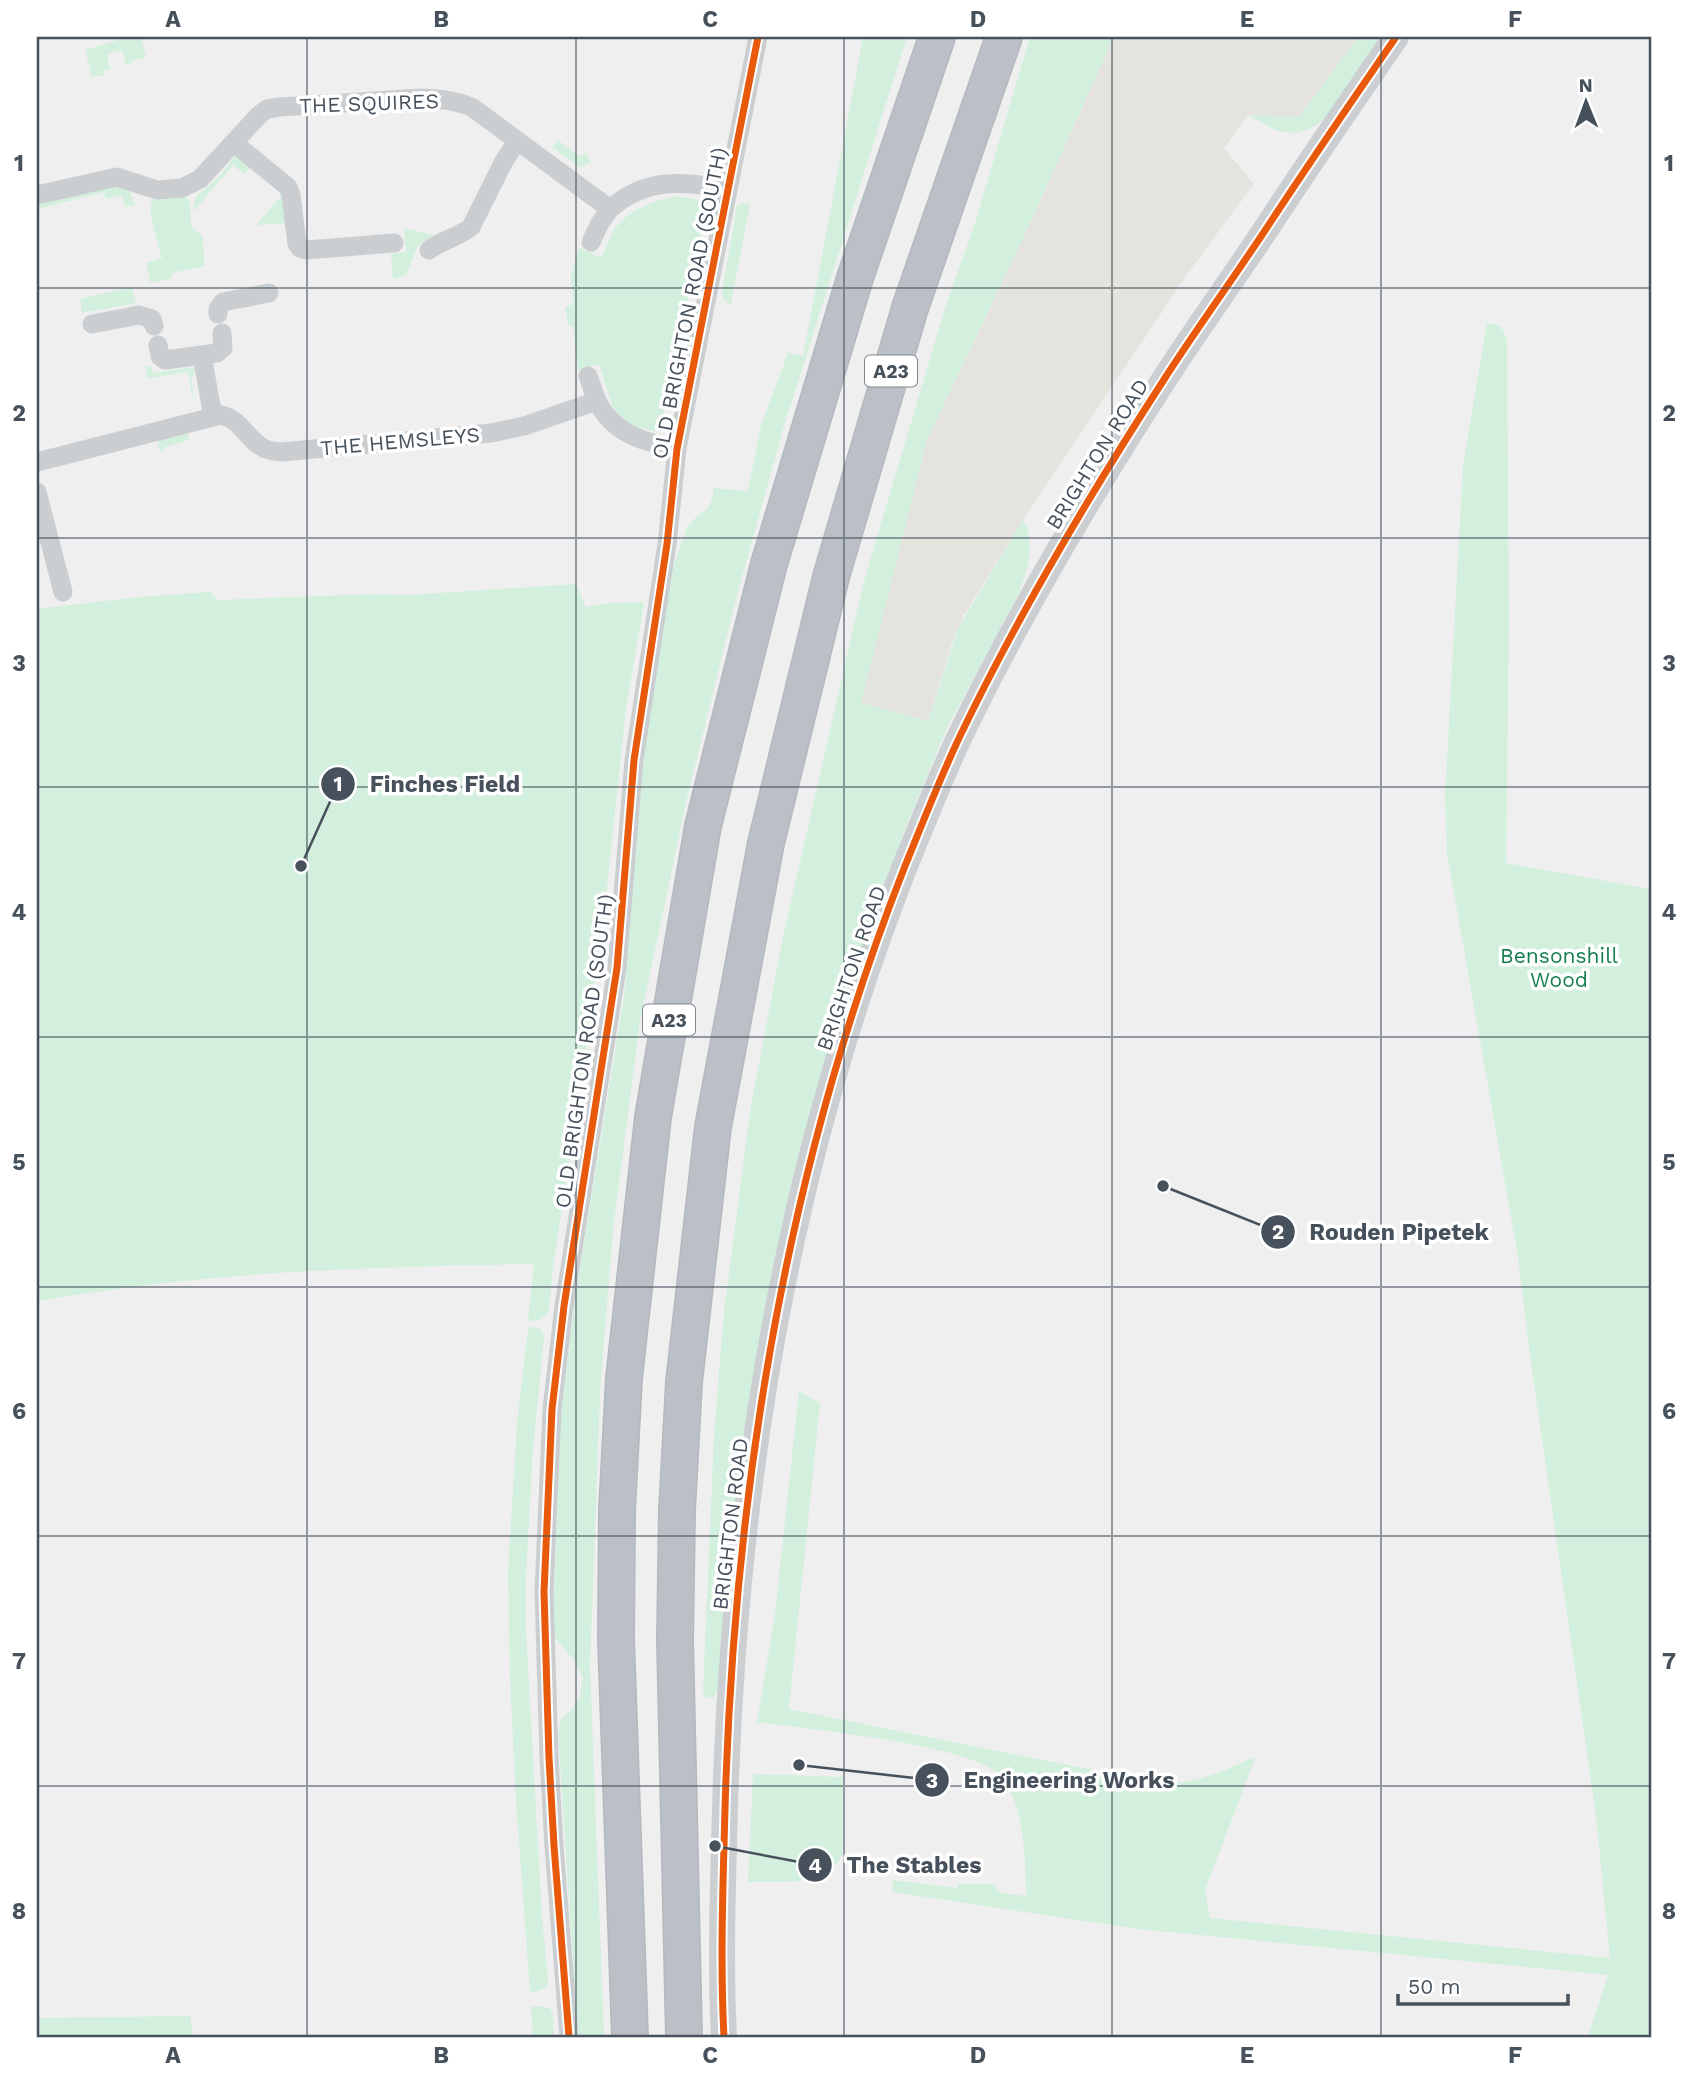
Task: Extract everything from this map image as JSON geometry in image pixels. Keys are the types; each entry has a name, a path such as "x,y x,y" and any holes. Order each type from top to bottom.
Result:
{"highway":[{"name":"A23","path":"630,2037 616,1640 617,1510 624,1378 653,1117 703,826 769,564 855,278 937,37"},
{"name":"A23","path":"684,2037 675,1640 677,1510 684,1382 713,1127 766,843 831,578 910,308 1004,37"}],"street":[{"name":"OLD BRIGHTON ROAD (SOUTH)","path":"569,2037 554,1846 544,1606 552,1409 564,1306 617,968 634,760 667,544 677,449 758,37"},
{"name":"BRIGHTON ROAD","path":"724,2037 723,1895 728,1726 735,1625 750,1491 780,1292 823,1110 853,1012 888,908 942,775 1025,607 1077,516 1166,376 1396,37"},
{"name":"THE SQUIRES","path":"37,195 117,177 158,190 182,188 200,179 259,115 273,108 421,98 444,99 464,103 473,108 610,209"},
{"path":"429,250 471,227 517,141"},
{"path":"234,143 288,187 297,244 300,248 306,250 394,243"},
{"path":"591,242 610,209 627,196 656,185 682,182 728,189"},
{"path":"92,324 139,315 152,319 161,359 203,355 223,348 218,309 223,302 269,293"},
{"path":"37,462 149,435 213,416 203,355"},
{"path":"588,376 597,401 609,420 628,435 677,449"},
{"name":"THE HEMSLEYS","path":"213,416 226,416 239,425 261,448 281,453 491,433 524,426 597,401"},
{"path":"37,492 62,592"}],"shaded area":[{"path":"1114,37 1358,37 1299,117 1248,115 1224,148 1254,184 1190,270 1023,520 964,615 953,640 928,721 860,703 927,440 1025,234"}],"green space":[{"path":"128,37 141,37 146,57 126,65 122,50 107,54 110,69 103,71 104,75 92,77 85,50"},
{"path":"863,37 907,37 784,426 737,595 687,798 640,1021 613,1230 600,1393 590,1665 604,2037 578,2037 558,1732 562,1718 574,1707 580,1695 583,1678 574,1660 556,1639 553,1622 561,1413 576,1291 624,996 650,702 674,564 687,528 708,508 713,497 713,488 748,491 761,425 788,353 803,356"},
{"path":"1030,37 1114,37 1025,234 927,440 861,703 928,721 958,628 1023,520 1029,538 1029,558 1018,595 947,728 905,829 864,946 802,1155 717,1691 713,1698 706,1698 703,1692 714,1434 724,1311 751,1105 784,932 864,581 945,308 974,226"},
{"path":"1358,37 1388,37 1327,118 1310,129 1295,133 1277,131 1248,115 1299,117"},
{"path":"558,140 579,156 586,153 591,163 580,168 552,147"},
{"path":"237,154 252,166 244,174 233,165 193,212 195,197 219,177"},
{"path":"112,185 130,191 135,205 125,207 122,195 106,199 104,192 37,209 37,203"},
{"path":"282,195 287,223 256,225"},
{"path":"185,196 190,201 191,226 202,235 205,266 172,273 172,278 151,283 146,263 162,258 152,219 153,198"},
{"path":"678,196 700,200 705,211 682,334 660,429 653,431 641,428 639,433 618,416 599,364 578,370 573,326 568,325 565,307 573,304 571,276 579,248 601,258 612,233 632,212 650,203"},
{"path":"750,204 731,305 723,299 722,292 737,206"},
{"path":"404,228 434,235 418,245 406,275 393,279 391,254 406,252"},
{"path":"132,287 136,303 82,313 80,299"},
{"name":"Bensonshill Wood","path":"1487,323 1501,328 1507,342 1509,620 1506,863 1651,889 1651,2037 1588,2037 1608,1975 1138,1929 892,1892 893,1880 958,1888 958,1884 992,1884 1002,1893 1026,1896 1019,1817 1015,1801 1001,1776 984,1765 958,1755 924,1747 757,1722 775,1614 799,1391 820,1403 789,1709 1163,1784 1211,1775 1256,1756 1205,1890 1210,1918 1610,1958 1596,1816 1518,1257 1447,853 1445,796 1463,466"},
{"path":"151,366 153,373 192,367 196,371 191,377 194,396 192,397 188,372 148,378 145,367"},
{"path":"188,432 189,440 165,447 161,453 159,439"},
{"path":"576,584 586,607 644,602 626,709 584,1066 553,1267 549,1310 545,1316 538,1321 528,1320 534,1264 264,1274 157,1284 37,1301 37,609 210,592 217,600 407,595"},
{"path":"536,1327 544,1337 533,1450 526,1576 526,1631 548,1980 542,1990 530,1992 516,1801 508,1572 517,1423 528,1328"},
{"path":"753,1774 843,1777 842,1855 835,1866 813,1878 787,1882 748,1882"},
{"path":"531,2007 550,2008 553,2015 554,2037 533,2037"},
{"path":"190,2016 194,2037 37,2037 37,2018"}],"cycle path":[{"path":"569,2037 549,1758 544,1592 552,1409 564,1306 617,968 634,760 667,544 677,449 758,37"},
{"path":"724,2037 723,1894 730,1689 740,1568 755,1448 774,1329 799,1211 828,1094 864,979 905,866 945,768 1031,598 1165,378 1396,37"}],"place":[{"name":"Finches Field","path":"301,866"},
{"name":"Rouden Pipetek","path":"1163,1186"},
{"name":"Engineering Works","path":"799,1765"},
{"name":"The Stables","path":"715,1846"}]}
